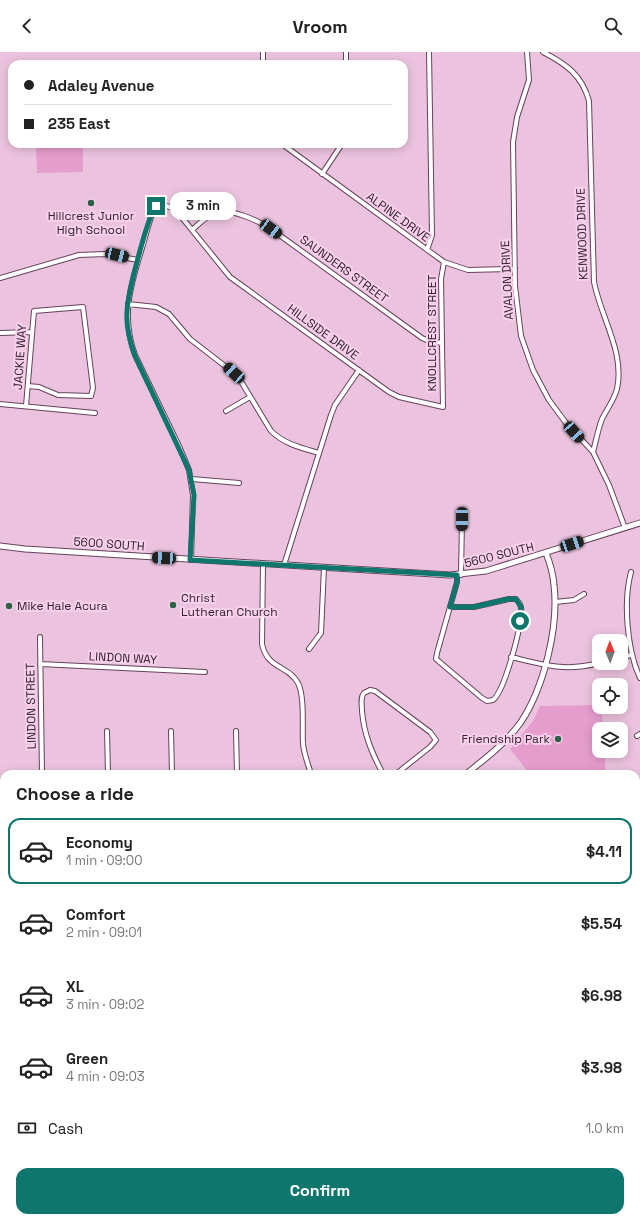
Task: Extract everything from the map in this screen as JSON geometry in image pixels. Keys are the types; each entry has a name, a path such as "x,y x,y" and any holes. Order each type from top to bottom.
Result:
{"street":[{"path":"427,250 432,235 429,52"},
{"name":"AVALON DRIVE","path":"527,52 529,80 517,117 513,142 515,269 518,318 526,351 533,370 555,410 593,452 609,485 625,528"},
{"name":"KENWOOD DRIVE","path":"542,52 567,66 575,73 586,92 589,102 594,282 597,296 614,344 618,372 616,391 600,424 593,452"},
{"name":"ALPINE DRIVE","path":"287,148 444,262 468,270 515,269"},
{"path":"322,174 339,148"},
{"name":"HILLSIDE DRIVE","path":"138,260 156,206 161,204 175,209 230,277 359,370 335,406 284,565"},
{"name":"SAUNDERS STREET","path":"192,230 210,215 221,211 256,220 271,229 422,338 429,341 442,343"},
{"path":"0,278 79,254 105,254 138,260 128,304 127,321 131,344 141,370 185,459 192,479 194,505 190,560"},
{"name":"KNOLLCREST STREET","path":"359,370 399,397 443,406 441,279 444,262"},
{"path":"128,304 156,307 169,314 190,339 234,373 271,431 276,436 284,441 319,453"},
{"name":"JACKIE WAY","path":"26,406 34,311 83,307 93,388 91,396 58,395 39,387 28,386"},
{"path":"0,333 32,332"},
{"path":"226,411 250,397"},
{"path":"0,404 94,412"},
{"path":"192,479 239,483"},
{"path":"450,607 474,607 508,599 516,599 519,602 520,612 511,657 503,686 495,698 490,701 482,698 436,659 450,607 459,575 462,519"},
{"name":"5600 SOUTH","path":"0,546 190,560 459,575 486,571 640,523"},
{"path":"471,770 499,747 520,722 530,706 545,666 553,625 555,602 554,580 546,552"},
{"path":"263,564 262,644 264,652 272,663 294,678 300,687 303,744 310,770"},
{"path":"309,650 321,633 324,568"},
{"path":"631,572 628,583 628,629 631,655 640,678"},
{"path":"555,602 574,600 584,594"},
{"name":"LINDON STREET","path":"40,637 42,770"},
{"path":"511,657 545,666 576,669 592,665"},
{"name":"LINDON WAY","path":"40,664 205,672"},
{"path":"381,770 372,752 364,726 361,698 366,691 375,691 430,732 436,740 430,747 401,770"},
{"path":"171,731 172,770"},
{"path":"236,731 237,770"},
{"path":"107,732 108,770"}],"shaded area":[{"path":"36,148 83,148 83,172 37,173"},
{"name":"Friendship Park","path":"592,705 592,714 602,714 602,722 592,722 592,758 605,758 605,770 527,770 510,749 533,721 540,706"}],"place":[{"name":"Hillcrest Junior High School","path":"91,203"},
{"name":"Christ Lutheran Church","path":"173,605"},
{"name":"Mike Hale Acura","path":"9,606"},
{"name":"Friendship Park","path":"558,739"}],"route":[{"path":"156,206 151,217 132,281 127,313 128,332 141,370 179,446 192,479 194,495 190,560 450,576 457,575 457,582 450,607 474,607 508,599 516,599 521,607 520,621"}]}
